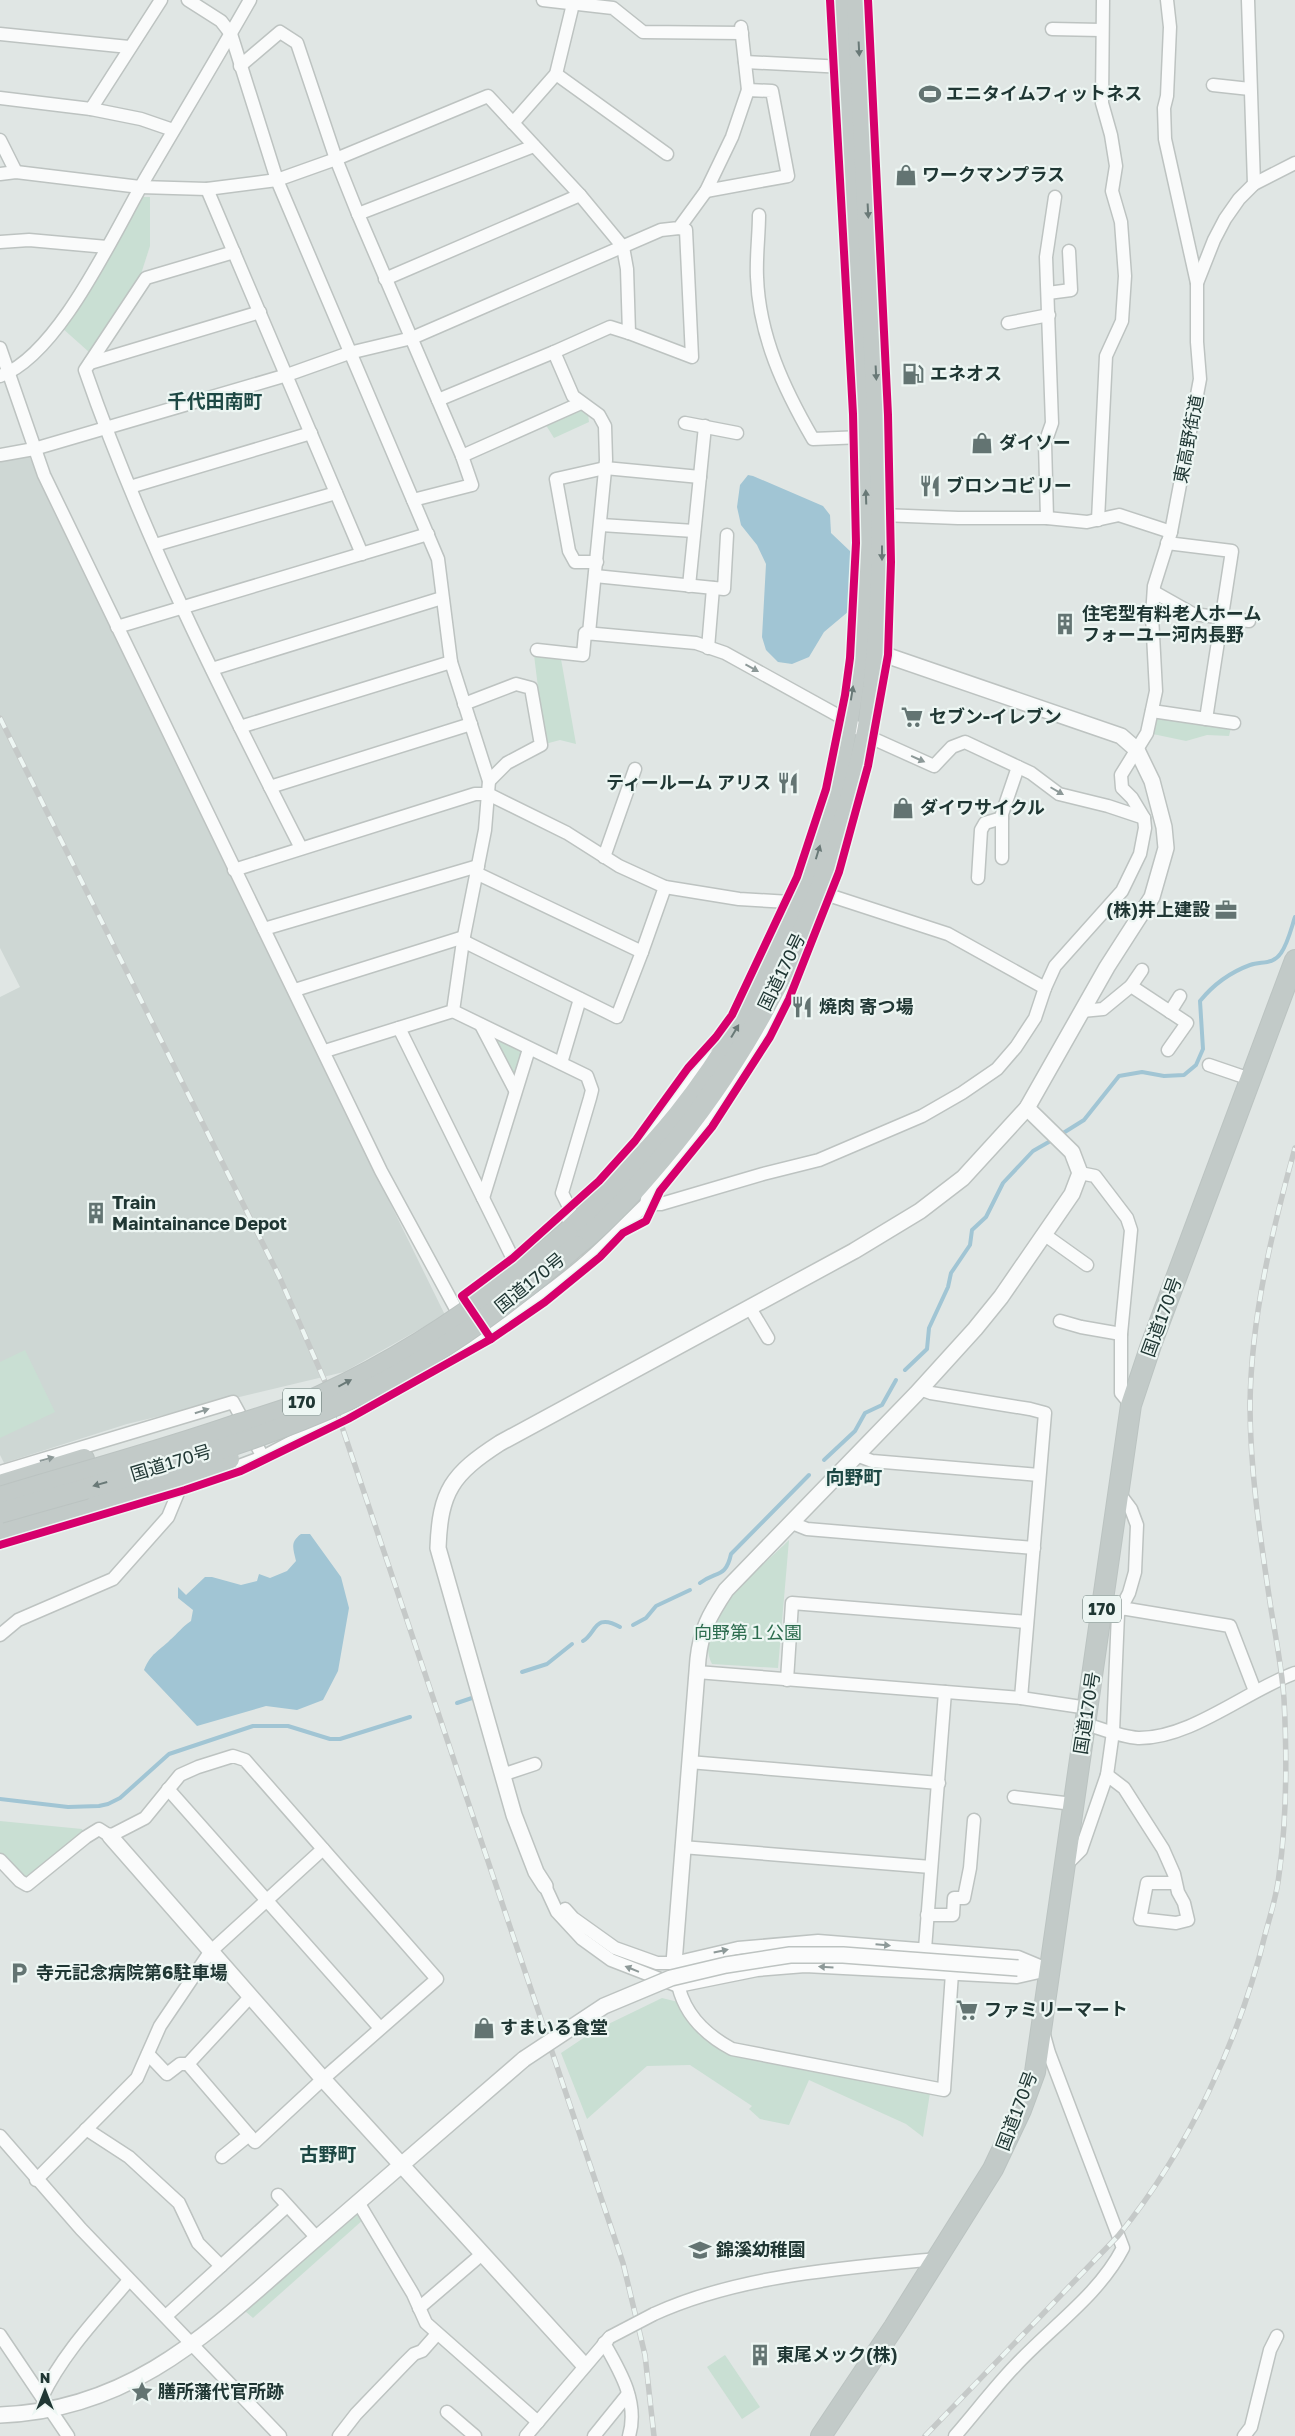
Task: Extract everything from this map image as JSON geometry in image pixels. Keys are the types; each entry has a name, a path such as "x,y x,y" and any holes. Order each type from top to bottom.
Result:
{"highway":[{"name":"国道170号","path":"0,1497 200,1438 321,1396 428,1338 478,1305 571,1232 631,1170 678,1114 724,1050 809,897 829,870 866,735 868,649 863,437 840,0"},
{"name":"国道170号","path":"0,1514 238,1443 349,1400 440,1350 533,1284 571,1232 598,1229 645,1179 694,1121 748,1040 790,960 809,897 814,863 832,805 848,723 868,649 882,578 882,515 856,0"},
{"name":"国道170号","path":"821,2436 894,2328 993,2169 1021,2110 1035,2072 1048,1970 1066,1865 1073,1804 1131,1405 1151,1345 1295,960"},
{"path":"0,1485 213,1421 321,1396"},
{"path":"0,1532 97,1504 183,1476 263,1446 349,1400"}],"street":[{"path":"91,109 129,47 161,0"},
{"path":"188,0 221,21 231,34 277,180 349,354 438,559 451,662 489,781 486,830 464,939 453,1011"},
{"path":"4,374 23,364 58,325 79,297 140,187 250,0"},
{"path":"543,0 613,8 643,32 741,30 748,90 732,137 706,191 679,228"},
{"path":"1098,520 1106,356 1122,321 1125,276 1121,222 1112,190 1116,166 1111,135 1102,103 1101,30 1103,0"},
{"path":"1167,0 1170,27 1169,73 1164,108 1165,139 1197,283"},
{"path":"1248,0 1254,184"},
{"path":"513,123 556,74 582,3"},
{"path":"1052,29 1101,30"},
{"path":"240,66 280,32 297,44 336,159 358,214 462,456 472,485 413,500"},
{"path":"0,34 129,47"},
{"path":"745,62 844,67"},
{"path":"556,74 667,154"},
{"path":"1213,85 1250,89"},
{"path":"706,191 788,176 772,91 748,90"},
{"path":"0,174 16,172 140,187 207,189 277,180 336,159 488,96 580,195 623,247 627,269 629,333"},
{"path":"0,98 91,109 141,119 173,130"},
{"path":"0,140 16,172"},
{"path":"358,214 534,146"},
{"name":"東高野街道","path":"1144,818 1132,798 1122,788 1122,775 1147,733 1156,691 1152,616 1154,592 1169,537 1200,379 1196,342 1197,283 1203,264 1225,219 1239,199 1254,184 1295,163"},
{"path":"207,189 362,554"},
{"path":"385,279 580,195"},
{"path":"1047,518 1045,443 1052,423 1046,257 1055,198"},
{"path":"759,215 757,277 762,316 777,370 813,439 863,437"},
{"path":"0,455 34,449 349,354 412,338 661,230 679,228 686,230 692,357 610,327 438,400"},
{"path":"0,242 29,240 107,247"},
{"path":"1048,292 1071,290 1069,251"},
{"path":"234,252 146,278 84,370 104,428 182,608 301,848"},
{"path":"90,363 260,312"},
{"path":"1008,323 1049,315"},
{"path":"0,348 4,374 44,475 234,870 325,1051 382,1171 457,1311 476,1341"},
{"path":"554,352 573,396 600,415 605,426 605,468 601,525 589,634"},
{"path":"462,456 582,403"},
{"path":"685,423 737,433"},
{"path":"689,586 705,426"},
{"path":"130,487 311,433"},
{"path":"597,562 575,562 569,551 556,479 605,468 700,477"},
{"path":"155,545 336,492"},
{"path":"882,515 958,518 1047,518 1087,522 1119,516 1169,537 1232,551 1206,719"},
{"path":"601,525 694,531"},
{"path":"117,627 428,534"},
{"path":"595,576 724,590 727,535"},
{"path":"708,648 713,588"},
{"path":"1154,592 1193,614 1249,621"},
{"path":"212,669 442,598"},
{"path":"537,650 582,655 585,633 696,644 725,653 839,716 866,735 934,766 952,747 965,742 1030,773 1060,794 1108,806 1144,818 1145,828 1140,854 1122,891 1055,966 1035,1018 997,1069 962,1093 922,1116 819,1160 763,1174 661,1204 646,1204"},
{"path":"868,649 1121,736 1137,750 1152,781 1164,827 1166,848 1152,898 1107,967 1027,1108 963,1178 920,1211 854,1251 500,1443 471,1462 450,1487 439,1518 438,1548 502,1775 517,1823 536,1872 557,1912 582,1939 611,1960 678,1986 757,1970 805,1966 1017,1977 1048,1970"},
{"path":"240,727 451,662"},
{"path":"464,704 516,684 531,688 541,745 507,763 489,781"},
{"path":"1152,711 1234,723"},
{"path":"270,787 470,724"},
{"path":"1002,858 1002,818 1018,767"},
{"path":"604,856 635,769"},
{"path":"234,870 475,794 488,794 567,833 619,866 665,887 739,899 809,897 948,934 1045,988"},
{"path":"978,878 981,830 985,823 1002,818"},
{"path":"264,929 477,869 642,952"},
{"path":"294,990 464,939 617,1017 665,887"},
{"path":"0,1540 180,1488 262,1456 476,1341 582,1265 646,1204 649,1190 737,1081 761,1042 783,996 790,960"},
{"path":"1082,1011 1103,1009 1131,986 1142,970"},
{"path":"1131,986 1187,1023 1168,1050"},
{"path":"1170,1012 1180,996"},
{"path":"561,1064 580,999"},
{"path":"325,1051 453,1011 587,1076 592,1090 562,1193 570,1209 571,1232 516,1265 457,1311"},
{"path":"481,1025 515,1090"},
{"path":"399,1028 516,1265"},
{"path":"483,1198 529,1049"},
{"path":"1209,1065 1250,1079"},
{"path":"952,1973 944,2090 732,2049 713,2038 698,2025 685,2005 678,1986 674,1963 689,1762 700,1639 709,1615 726,1590 920,1389 1001,1297 1045,1236 1072,1194 1080,1173 1072,1152 1027,1108"},
{"path":"1080,1173 1095,1176 1127,1218 1131,1230 1121,1334 1122,1392 1131,1405"},
{"path":"1045,1236 1078,1251 1087,1265"},
{"path":"750,1308 768,1338"},
{"path":"1060,1321 1121,1334"},
{"path":"920,1389 931,1393 1045,1413 1021,1698"},
{"path":"0,1472 233,1402 262,1456"},
{"path":"856,1455 872,1461 1039,1475"},
{"path":"0,1635 18,1620 113,1579 168,1518 180,1488"},
{"path":"1066,1865 1081,1850 1107,1775 1113,1732 1118,1614 1129,1593 1135,1572 1137,1525 1131,1510 1119,1493"},
{"path":"792,1523 807,1528 1034,1548"},
{"path":"787,1680 792,1603 1027,1622"},
{"path":"1121,1608 1230,1626 1255,1692"},
{"path":"697,1672 1021,1698 1087,1716 1113,1732 1135,1738 1158,1737 1182,1730 1295,1673"},
{"path":"925,1948 946,1692"},
{"path":"110,1836 145,1818 180,1775 198,1766 233,1756 245,1760 437,1979 322,2079 255,2142 188,2064"},
{"path":"689,1762 939,1783"},
{"path":"502,1775 535,1764"},
{"path":"1107,1775 1124,1788 1164,1848 1176,1883"},
{"path":"168,1789 266,1902 380,2028"},
{"path":"1014,1797 1073,1804"},
{"path":"927,1915 953,1915 954,1898 964,1898 970,1868 974,1820"},
{"path":"0,1860 20,1882 27,1884 86,1837 99,1829 110,1836 322,2079 584,2365"},
{"path":"682,1847 931,1867"},
{"path":"36,2180 137,2078 160,2026 210,1952 323,1849"},
{"path":"545,1886 573,1918 614,1948 646,1961 674,1963 738,1948 818,1941 925,1948 1018,1957 1048,1970"},
{"path":"0,2415 46,2403 88,2399 132,2382 162,2366 218,2326 524,2059 604,2006 671,1978 726,1965 790,1955 842,1955 1048,1970"},
{"path":"148,2054 167,2074 180,2064 188,2064 250,1997"},
{"path":"955,2436 1015,2366 1097,2286 1114,2265 1123,2248 1049,2053 1041,2025"},
{"path":"86,2129 129,2157 179,2203 187,2216 198,2243 220,2266"},
{"path":"222,2157 249,2135"},
{"path":"0,2136 36,2180 129,2280 166,2316 280,2436"},
{"path":"278,2195 317,2238"},
{"path":"358,2202 413,2294 426,2323 538,2422"},
{"path":"166,2316 287,2206"},
{"path":"418,2308 482,2254"},
{"path":"526,2436 607,2340 676,2304 762,2282 862,2266 937,2259"},
{"path":"46,2403 50,2381 75,2345 129,2280"},
{"path":"338,2436 356,2414 404,2364 414,2354 422,2351 437,2334"},
{"path":"0,2335 68,2436"},
{"path":"1244,2436 1251,2427 1270,2350 1277,2336"},
{"path":"607,2340 631,2405 632,2426 629,2436"},
{"path":"594,2436 628,2394"},
{"path":"447,2412 475,2436"}],"shaded area":[{"path":"29,456 246,909 445,1315 344,1372 127,1424 4,1463 0,1455 0,997 20,987 0,948 0,461"}],"green space":[{"path":"137,197 150,197 150,246 141,274 89,352 61,327"},
{"path":"579,406 588,414 589,422 554,438 544,422"},
{"path":"534,655 561,659 576,744 560,740 545,744"},
{"path":"1152,712 1232,723 1229,736 1207,735 1186,741 1148,733"},
{"path":"489,1031 526,1050 516,1082"},
{"path":"25,1350 55,1412 0,1438 0,1362"},
{"name":"向野第１公園","path":"789,1540 778,1668 712,1664 708,1648 711,1631 720,1613 747,1580"},
{"path":"0,1821 82,1829 86,1837 27,1885 0,1860"},
{"path":"662,1998 678,2002 699,2035 730,2055 930,2093 923,2137 906,2124 809,2080 789,2125 760,2119 749,2109 752,2106 690,2065 647,2066 587,2119 561,2053 594,2031"},
{"path":"355,2205 364,2219 253,2318 245,2311"},
{"path":"725,2355 760,2407 742,2419 707,2367"}],"water":[{"path":"748,475 823,506 830,515 831,533 851,552 849,611 824,632 809,657 792,664 778,662 766,650 762,637 766,564 757,545 741,525 737,507 740,485"},
{"path":"301,1534 310,1534 341,1577 349,1608 338,1671 323,1700 297,1710 266,1706 197,1726 144,1670 152,1656 191,1621 193,1610 178,1598 178,1587 186,1595 205,1577 212,1577 241,1585 257,1581 259,1574 270,1578 287,1571 296,1561 293,1549 294,1543"}],"waterway":[{"path":"1060,1135 1084,1120 1119,1076 1142,1072 1164,1076 1184,1075 1196,1065 1203,1049 1200,1001 1217,984 1236,971 1250,965 1271,961 1278,957 1286,945 1295,917"},
{"path":"905,1370 927,1349 929,1328 948,1287 951,1273 970,1245 972,1230 986,1217 1003,1183 1033,1151 1054,1139"},
{"path":"824,1460 855,1431 865,1413 882,1405 896,1380"},
{"path":"700,1583 723,1571 729,1562 731,1554 809,1475"},
{"path":"633,1625 646,1618 656,1606 690,1590"},
{"path":"583,1641 600,1623 611,1623 620,1627"},
{"path":"522,1672 547,1664 572,1644"},
{"path":"457,1703 472,1698"},
{"path":"0,1799 68,1807 99,1806 120,1798 169,1754 253,1726 288,1726 330,1739 340,1739 410,1717"}],"railway":[{"path":"0,718 279,1276 333,1400 623,2263 645,2355 654,2436"},
{"path":"925,2436 1118,2236 1144,2202 1189,2130 1209,2091 1242,2012 1255,1972 1274,1903 1282,1853 1286,1743 1282,1676 1254,1482 1250,1431 1251,1372 1264,1275 1278,1211 1295,1148"}],"cycle path":[{"path":"491,1339 462,1296 513,1258 599,1181 635,1141 688,1068 716,1037 732,1015 797,877 826,789 845,695 850,658 856,543 853,414 830,0"},
{"path":"0,1545 185,1490 241,1471 348,1419 491,1339 545,1302 600,1257 623,1233 646,1221 660,1191 712,1127 770,1037 789,999 839,872 868,766 888,655 891,562 888,415 868,0"}],"place":[{"name":"エニタイムフィットネス","path":"930,94"},
{"name":"ワークマンプラス","path":"906,175"},
{"name":"エネオス","path":"913,374"},
{"name":"ダイソー","path":"982,443"},
{"name":"ブロンコビリー","path":"930,486"},
{"name":"住宅型有料老人ホーム フォーユー河内長野","path":"1065,624"},
{"name":"セブン-イレブン","path":"912,717"},
{"name":"ティールーム アリス","path":"788,783"},
{"name":"ダイワサイクル","path":"903,808"},
{"name":"(株)井上建設","path":"1226,910"},
{"name":"焼肉 寄つ場","path":"802,1007"},
{"name":"Train Maintainance Depot","path":"96,1213"},
{"name":"寺元記念病院第6駐車場","path":"19,1973"},
{"name":"ファミリーマート","path":"967,2010"},
{"name":"すまいる食堂","path":"484,2028"},
{"name":"錦溪幼稚園","path":"700,2250"},
{"name":"東尾メック(株)","path":"760,2355"},
{"name":"膳所藩代官所跡","path":"142,2392"}],"district":[{"name":"千代田南町","path":"215,401"},
{"name":"向野町","path":"854,1477"},
{"name":"古野町","path":"328,2154"}]}
